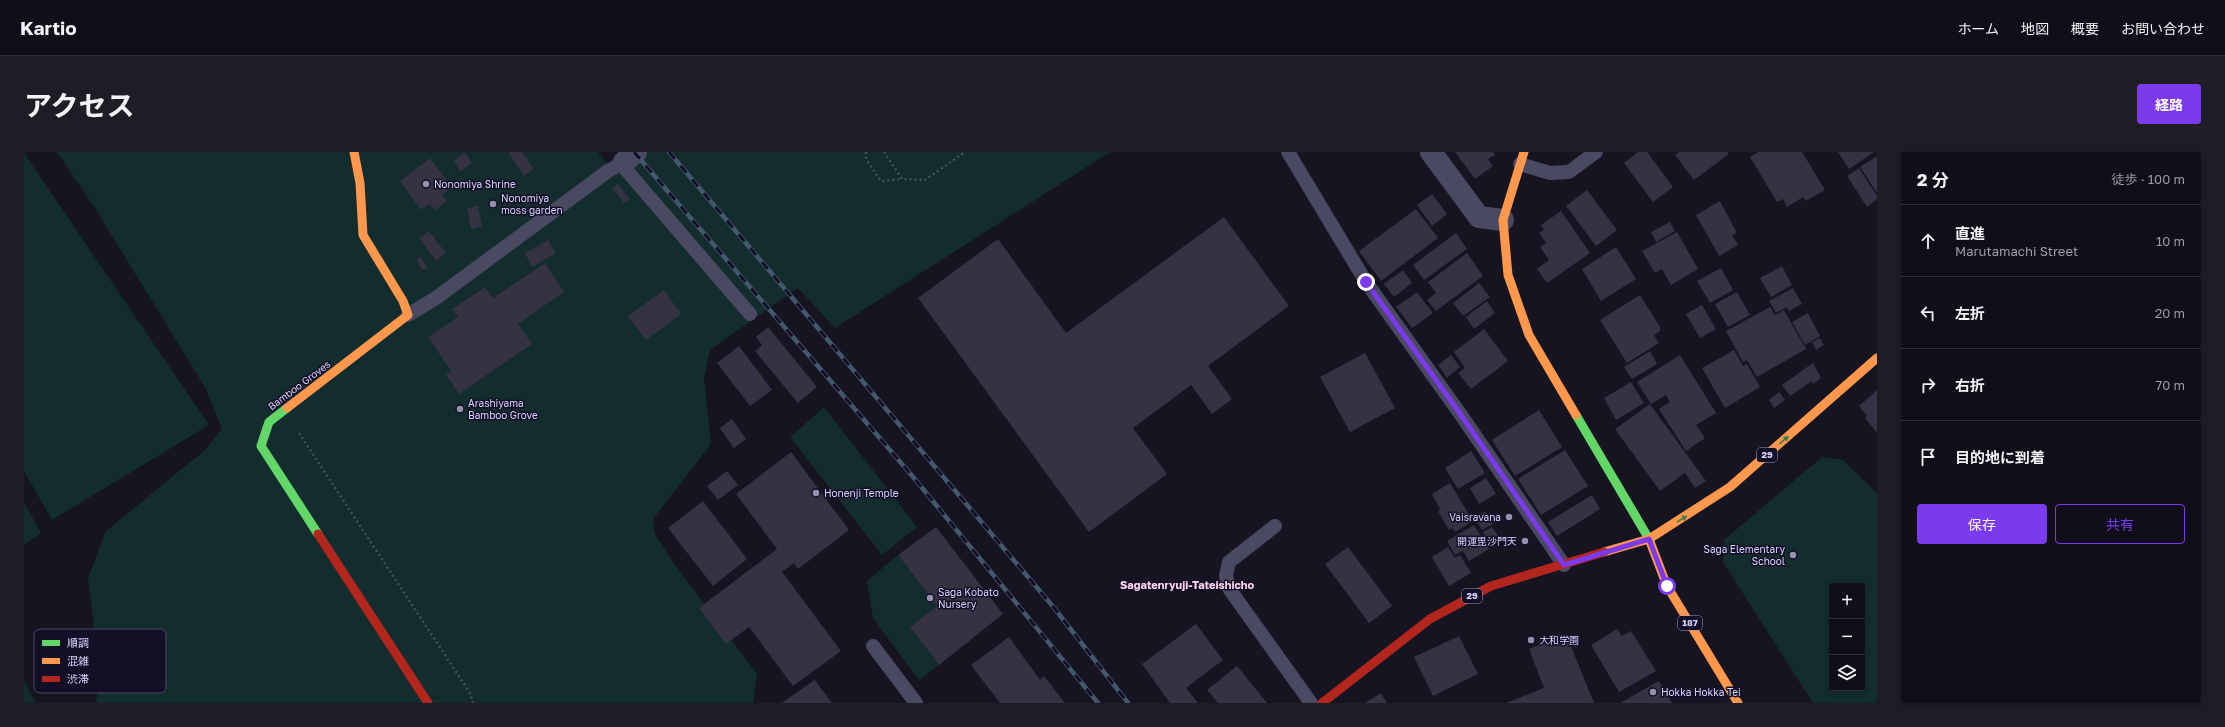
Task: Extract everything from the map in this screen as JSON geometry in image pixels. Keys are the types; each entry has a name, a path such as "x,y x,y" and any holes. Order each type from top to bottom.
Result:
{"street":[{"path":"354,152 360,183 363,235 403,301 408,315"},
{"path":"1430,152 1479,217 1503,220"},
{"path":"1522,158 1503,220 1508,275 1529,336 1649,539"},
{"name":"Bamboo Groves","path":"408,315 392,329 269,422 261,446 428,703"},
{"name":"29","path":"1322,703 1430,618 1491,586 1649,539 1730,487 1877,358"},
{"name":"187","path":"1649,539 1667,586 1738,703"}],"lane":[{"path":"1522,158 1550,174 1569,172 1596,152"},
{"path":"1290,153 1366,282 1461,415 1564,565"},
{"path":"408,315 436,298 608,171 627,159 750,314"},
{"path":"1275,526 1229,562 1226,576 1230,590 1311,703"},
{"path":"873,646 916,703"}],"path":[{"path":"866,152 866,159 881,181 902,179 925,180 965,152"},
{"path":"884,152 902,179"},
{"path":"284,410 470,693 473,703"}],"green space":[{"name":"Arashiyama Bamboo Grove","path":"57,152 598,152 614,173 643,152 1110,152 835,328 798,288 710,350 704,378 711,444 653,519 655,534 675,565 757,674 753,703 96,703 97,693 166,693 166,629 94,629 88,578 106,531 205,450 222,429 206,389 98,213"},
{"path":"24,153 209,425 52,520 24,471"},
{"path":"824,407 917,527 882,555 790,437"},
{"name":"Saga Elementary School","path":"1822,457 1843,460 1877,493 1877,703 1813,703 1723,562 1724,540"},
{"path":"24,502 41,533 24,545"},
{"path":"898,555 937,606 910,627 939,665 919,680 873,618 867,581"},
{"path":"24,681 36,703 24,703"}],"building":[{"path":"465,152 472,163 460,171 454,160"},
{"path":"511,152 522,152 534,169 524,176 509,154"},
{"path":"1455,152 1493,152 1495,155 1488,159 1493,166 1475,179"},
{"path":"1638,152 1647,152 1673,187 1653,202 1624,163"},
{"path":"1679,152 1727,152 1729,154 1694,180 1675,155"},
{"path":"1758,152 1802,152 1825,190 1806,201 1803,197 1787,207 1783,199 1777,202 1750,157"},
{"path":"1838,152 1874,152 1849,169"},
{"path":"1877,156 1877,193 1860,167"},
{"name":"Nonomiya Shrine","path":"430,158 452,187 442,195 447,201 435,210 429,204 421,210 400,181"},
{"path":"1859,168 1877,196 1877,199 1867,207 1847,176"},
{"path":"618,184 630,199 624,203 612,188"},
{"path":"1587,190 1617,230 1596,246 1566,206"},
{"path":"1432,194 1447,214 1432,226 1417,205"},
{"path":"1720,201 1737,233 1732,235 1738,245 1719,256 1696,215"},
{"path":"478,206 482,227 471,229 467,208"},
{"path":"1416,209 1438,238 1381,281 1359,251"},
{"path":"1561,211 1590,253 1547,283 1537,269 1549,260 1540,247 1546,243 1539,233 1544,230 1541,225"},
{"path":"1224,217 1289,306 1208,366 1232,399 1212,414 1191,385 1133,428 1167,474 1089,532 918,298 998,239 1066,333"},
{"path":"1670,222 1675,231 1656,242 1651,232"},
{"path":"429,231 446,253 436,261 419,238"},
{"path":"1677,232 1698,269 1671,285 1662,269 1655,273 1642,251"},
{"path":"1456,233 1467,249 1424,280 1413,265"},
{"path":"548,240 556,253 532,267 525,253"},
{"path":"1616,247 1636,279 1601,301 1582,269"},
{"path":"1467,253 1483,276 1436,311 1427,300 1436,293 1428,282"},
{"path":"421,257 427,268 422,270 416,259"},
{"path":"545,263 564,292 518,324 532,344 459,394 446,375 451,371 428,337 458,317 452,309 485,287 493,298"},
{"path":"1782,266 1792,285 1771,297 1760,278"},
{"path":"1721,268 1733,290 1710,303 1697,281"},
{"path":"1403,270 1412,283 1394,297 1384,284"},
{"path":"1479,283 1490,297 1463,316 1453,303"},
{"path":"1793,288 1802,304 1789,311 1787,307 1776,313 1769,301"},
{"path":"664,290 681,314 646,340 628,316"},
{"path":"1417,292 1433,313 1412,328 1396,307"},
{"path":"1737,292 1750,315 1728,327 1715,304"},
{"path":"1640,295 1660,327 1660,331 1654,335 1659,343 1627,363 1600,320"},
{"path":"1487,301 1495,313 1474,329 1466,317"},
{"path":"1702,305 1716,329 1700,338 1686,314"},
{"path":"1770,307 1775,315 1784,310 1806,349 1757,377 1747,360 1743,362 1726,331"},
{"path":"1808,313 1820,336 1805,345 1792,322"},
{"path":"768,327 817,387 798,403 755,351 762,345 756,337"},
{"path":"1484,329 1508,361 1471,389 1458,373 1465,368 1454,352"},
{"path":"1820,338 1824,345 1816,350 1812,342"},
{"path":"739,346 772,390 750,406 717,363"},
{"path":"1734,350 1743,366 1747,364 1760,387 1725,408 1702,368"},
{"path":"1650,351 1657,364 1632,379 1624,367"},
{"path":"1365,353 1395,408 1350,432 1320,377"},
{"path":"1451,355 1460,367 1447,378 1438,365"},
{"path":"1680,355 1716,413 1696,425 1705,438 1686,451 1659,409 1670,402 1666,395 1651,404 1637,382"},
{"path":"1813,363 1821,378 1813,384 1812,381 1790,396 1782,385"},
{"path":"1631,382 1644,403 1616,420 1604,398"},
{"path":"1877,390 1877,433 1865,418 1867,416 1859,406"},
{"path":"1779,392 1785,400 1774,408 1769,400"},
{"path":"1650,404 1706,481 1695,488 1685,473 1660,491 1615,429"},
{"path":"1539,410 1562,447 1515,476 1492,440"},
{"path":"732,419 746,439 734,448 720,428"},
{"path":"1565,450 1588,486 1541,515 1518,479"},
{"path":"1471,451 1485,473 1458,489 1445,468"},
{"path":"791,452 849,530 798,569 794,563 782,572 841,651 793,686 749,627 726,644 699,608 777,549 736,494"},
{"path":"727,471 738,485 718,500 707,486"},
{"path":"1486,478 1496,494 1479,504 1470,488"},
{"path":"1450,483 1473,521 1455,532 1452,528 1449,530 1438,511 1440,509 1432,494"},
{"path":"1592,495 1600,509 1557,536 1548,522"},
{"path":"703,501 747,559 713,586 668,528"},
{"path":"1485,511 1493,524 1482,530 1474,518"},
{"path":"1474,525 1489,549 1469,561 1463,551 1455,555 1447,541"},
{"path":"936,527 1003,614 939,665 910,627 937,606 898,555"},
{"path":"1492,527 1499,537 1489,543 1483,532"},
{"path":"1348,547 1392,606 1369,623 1325,564"},
{"path":"1448,547 1455,558 1460,555 1471,573 1449,586 1432,557"},
{"path":"1196,624 1223,660 1186,688 1198,703 1170,703 1142,664"},
{"path":"1617,629 1622,636 1631,631 1656,671 1619,692 1591,645"},
{"path":"1566,634 1594,703 1506,703 1544,688 1529,649"},
{"path":"1459,636 1478,674 1433,696 1414,657"},
{"path":"1009,637 1040,680 1044,676 1065,703 1000,703 971,665"},
{"path":"1237,666 1267,703 1218,703 1207,690"},
{"path":"814,679 832,703 782,703 813,681"},
{"name":"Hokka Hokka Tei","path":"1659,681 1672,703 1620,703"},
{"path":"1381,693 1387,703 1365,703"}],"railway":[{"path":"634,152 914,478 1098,703"},
{"path":"669,152 1055,609 1128,703"}],"traffic: fast":[{"path":"287,408 269,422 261,446 318,534"},
{"path":"1576,415 1649,539"}],"traffic: slow":[{"path":"287,408 408,315 403,301 363,235 360,183 354,152"},
{"path":"1524,152 1503,220 1508,275 1529,335 1576,415"},
{"path":"1604,552 1649,539 1730,487 1877,358"},
{"path":"1649,539 1667,586 1738,703"}],"traffic: jam":[{"path":"318,534 428,703"},
{"path":"1322,703 1430,619 1491,586 1604,552"}],"place":[{"name":"Nonomiya Shrine","path":"426,184"},
{"name":"Nonomiya moss garden","path":"493,204"},
{"name":"Arashiyama Bamboo Grove","path":"460,409"},
{"name":"Honenji Temple","path":"816,493"},
{"name":"Vaisravana","path":"1509,517"},
{"name":"開運毘沙門天","path":"1525,541"},
{"name":"Saga Elementary School","path":"1793,555"},
{"name":"Saga Kobato Nursery","path":"930,598"},
{"name":"大和学園","path":"1531,640"},
{"name":"Hokka Hokka Tei","path":"1653,692"}],"district":[{"name":"Sagatenryuji-Tateishicho","path":"1187,585"}],"route":[{"path":"1366,282 1461,415 1564,565 1649,539 1667,586"}]}
